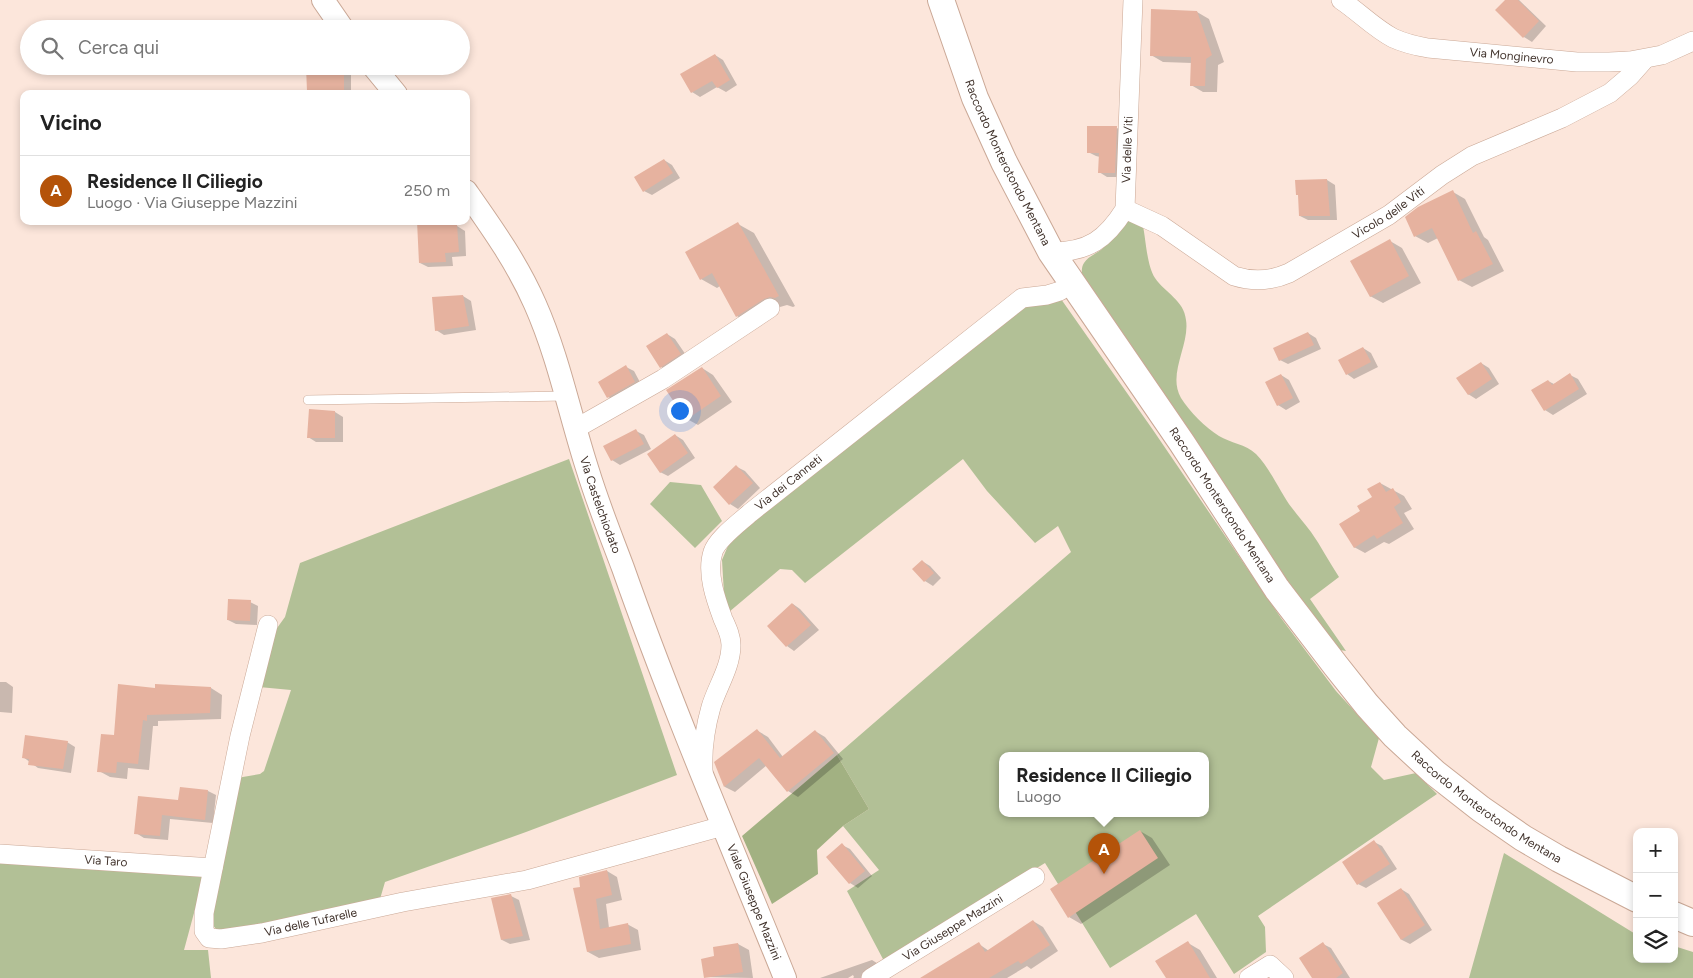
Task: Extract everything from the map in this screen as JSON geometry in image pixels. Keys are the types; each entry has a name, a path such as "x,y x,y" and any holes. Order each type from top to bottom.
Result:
{"main road":[{"name":"Raccordo Monterotondo Mentana","path":"941,0 975,98 1004,162 1051,252 1177,435 1277,589 1367,706 1413,753 1481,810 1559,860 1633,897"},
{"path":"1678,917 1693,923"}],"street":[{"path":"323,0 337,20"},
{"name":"Via delle Viti","path":"1125,208 1133,0"},
{"name":"Via Monginevro","path":"1341,0 1393,38 1428,48 1585,63 1645,58 1670,52 1693,42"},
{"name":"Vicolo delle Viti","path":"1125,208 1162,226 1234,276 1257,280 1277,278 1389,216 1472,156 1562,118 1610,93 1630,76 1645,58"},
{"path":"380,75 393,90"},
{"name":"Via Castelchiodato","path":"470,197 505,248 528,290 546,332 588,471 643,624 723,826"},
{"path":"1051,252 1074,251 1096,242 1111,230 1125,208"},
{"name":"Via dei Canneti","path":"703,778 702,752 708,718 727,667 731,650 730,638 712,579 711,559 717,544 750,513 1022,298 1047,295 1060,291"},
{"path":"575,429 663,379 770,308"},
{"name":"Via delle Tufarelle","path":"268,625 240,736 203,921 204,931 209,938 221,939 279,930 387,905 527,880 723,826"},
{"name":"Viale Giuseppe Mazzini","path":"723,826 785,978"},
{"name":"Via Taro","path":"0,854 213,868"},
{"name":"Via Giuseppe Mazzini","path":"871,978 1035,877"},
{"path":"1249,978 1270,965 1284,978"}],"lane":[{"path":"308,400 566,396"}],"green space":[{"path":"1128,220 1143,226 1152,273 1178,302 1185,313 1185,339 1176,379 1177,389 1181,398 1193,414 1214,433 1248,448 1256,454 1266,466 1292,508 1315,537 1339,577 1310,599 1346,651 1334,649 1089,293 1082,274 1084,263 1103,248"},
{"path":"1061,299 1281,618 1336,691 1379,738 1371,767 1384,780 1416,773 1437,794 1258,916 1265,927 1266,952 1234,974 1196,914 1110,968 1045,863 884,961 847,891 879,870 843,826 869,809 837,755 1071,552 1058,526 1035,543 987,491 963,459 805,583 792,570 780,569 729,612 724,594 722,560 730,541 1027,301"},
{"path":"569,459 677,775 526,832 385,882 380,899 224,932 216,929 210,922 237,778 260,774 264,771 291,690 259,687 272,635 285,617 300,563"},
{"path":"670,482 701,485 722,521 695,548 650,504"},
{"path":"837,755 869,809 843,826 817,850 818,874 772,904 742,836"},
{"path":"1504,853 1633,933 1633,963 1678,963 1678,947 1693,952 1693,978 1469,978"},
{"path":"0,862 204,876 184,950 208,950 211,978 0,978"}],"building":[{"path":"1505,0 1518,0 1539,21 1523,38 1495,10"},
{"path":"1151,9 1197,11 1212,55 1206,59 1205,86 1190,86 1191,57 1150,56"},
{"path":"715,54 730,80 717,88 712,81 691,93 680,74"},
{"path":"306,75 344,75 344,90 307,90"},
{"path":"1087,126 1117,126 1115,173 1098,173 1099,153 1087,153"},
{"path":"664,159 673,173 643,192 634,177"},
{"path":"1327,179 1330,216 1299,216 1295,180"},
{"path":"1453,190 1473,233 1476,231 1493,264 1458,281 1432,228 1414,237 1405,217 1418,207"},
{"path":"738,222 779,296 764,299 736,317 712,273 700,280 685,252"},
{"path":"417,225 457,225 459,252 445,253 446,262 419,263"},
{"path":"1390,239 1409,276 1370,297 1350,261"},
{"path":"463,295 469,326 435,331 432,297"},
{"path":"1308,332 1314,345 1279,361 1273,348"},
{"path":"667,333 681,354 660,368 646,346"},
{"path":"1363,347 1371,362 1346,375 1338,360"},
{"path":"1481,362 1492,379 1468,395 1456,378"},
{"path":"626,365 635,382 607,398 598,382"},
{"path":"702,367 721,396 686,420 666,390"},
{"path":"1570,373 1579,389 1544,411 1531,390 1548,380 1552,385"},
{"path":"1281,374 1293,398 1277,406 1265,382"},
{"path":"309,409 335,411 335,438 307,438"},
{"path":"636,429 644,444 611,461 603,446"},
{"path":"675,434 688,453 660,473 647,454"},
{"path":"736,465 753,483 729,505 713,487"},
{"path":"1380,482 1386,492 1393,488 1401,502 1394,507 1403,523 1377,539 1374,535 1354,548 1339,524 1360,511 1357,506 1372,497 1367,489"},
{"path":"922,560 934,573 924,582 912,569"},
{"path":"228,599 251,600 250,621 227,620"},
{"path":"792,603 811,625 786,647 767,626"},
{"path":"118,684 155,688 155,684 211,687 210,713 147,715 147,721 143,720 138,764 117,762 116,773 97,772 101,734 114,735"},
{"path":"757,729 780,758 815,730 834,753 787,792 759,758 724,787 714,762"},
{"path":"25,735 68,741 63,769 28,765 29,759 22,758"},
{"path":"180,787 208,790 205,820 162,815 160,836 134,834 138,796 178,800"},
{"path":"1140,830 1158,858 1068,918 1050,889"},
{"path":"1374,840 1390,864 1357,885 1342,862"},
{"path":"842,843 865,871 849,884 826,857"},
{"path":"607,870 612,895 596,899 600,929 628,923 631,944 587,952 573,888 580,887 579,877"},
{"path":"1401,888 1425,925 1401,940 1377,903"},
{"path":"511,894 523,936 501,940 491,898"},
{"path":"1033,920 1050,945 1021,964 1018,961 989,978 920,978 979,942 985,952"},
{"path":"1188,941 1210,978 1166,978 1155,961"},
{"path":"1323,942 1343,973 1336,978 1312,978 1299,958"},
{"path":"738,943 743,972 704,978 701,959 714,956 713,947"}],"place":[{"name":"Residence Il Ciliegio","path":"1104,874"}]}
